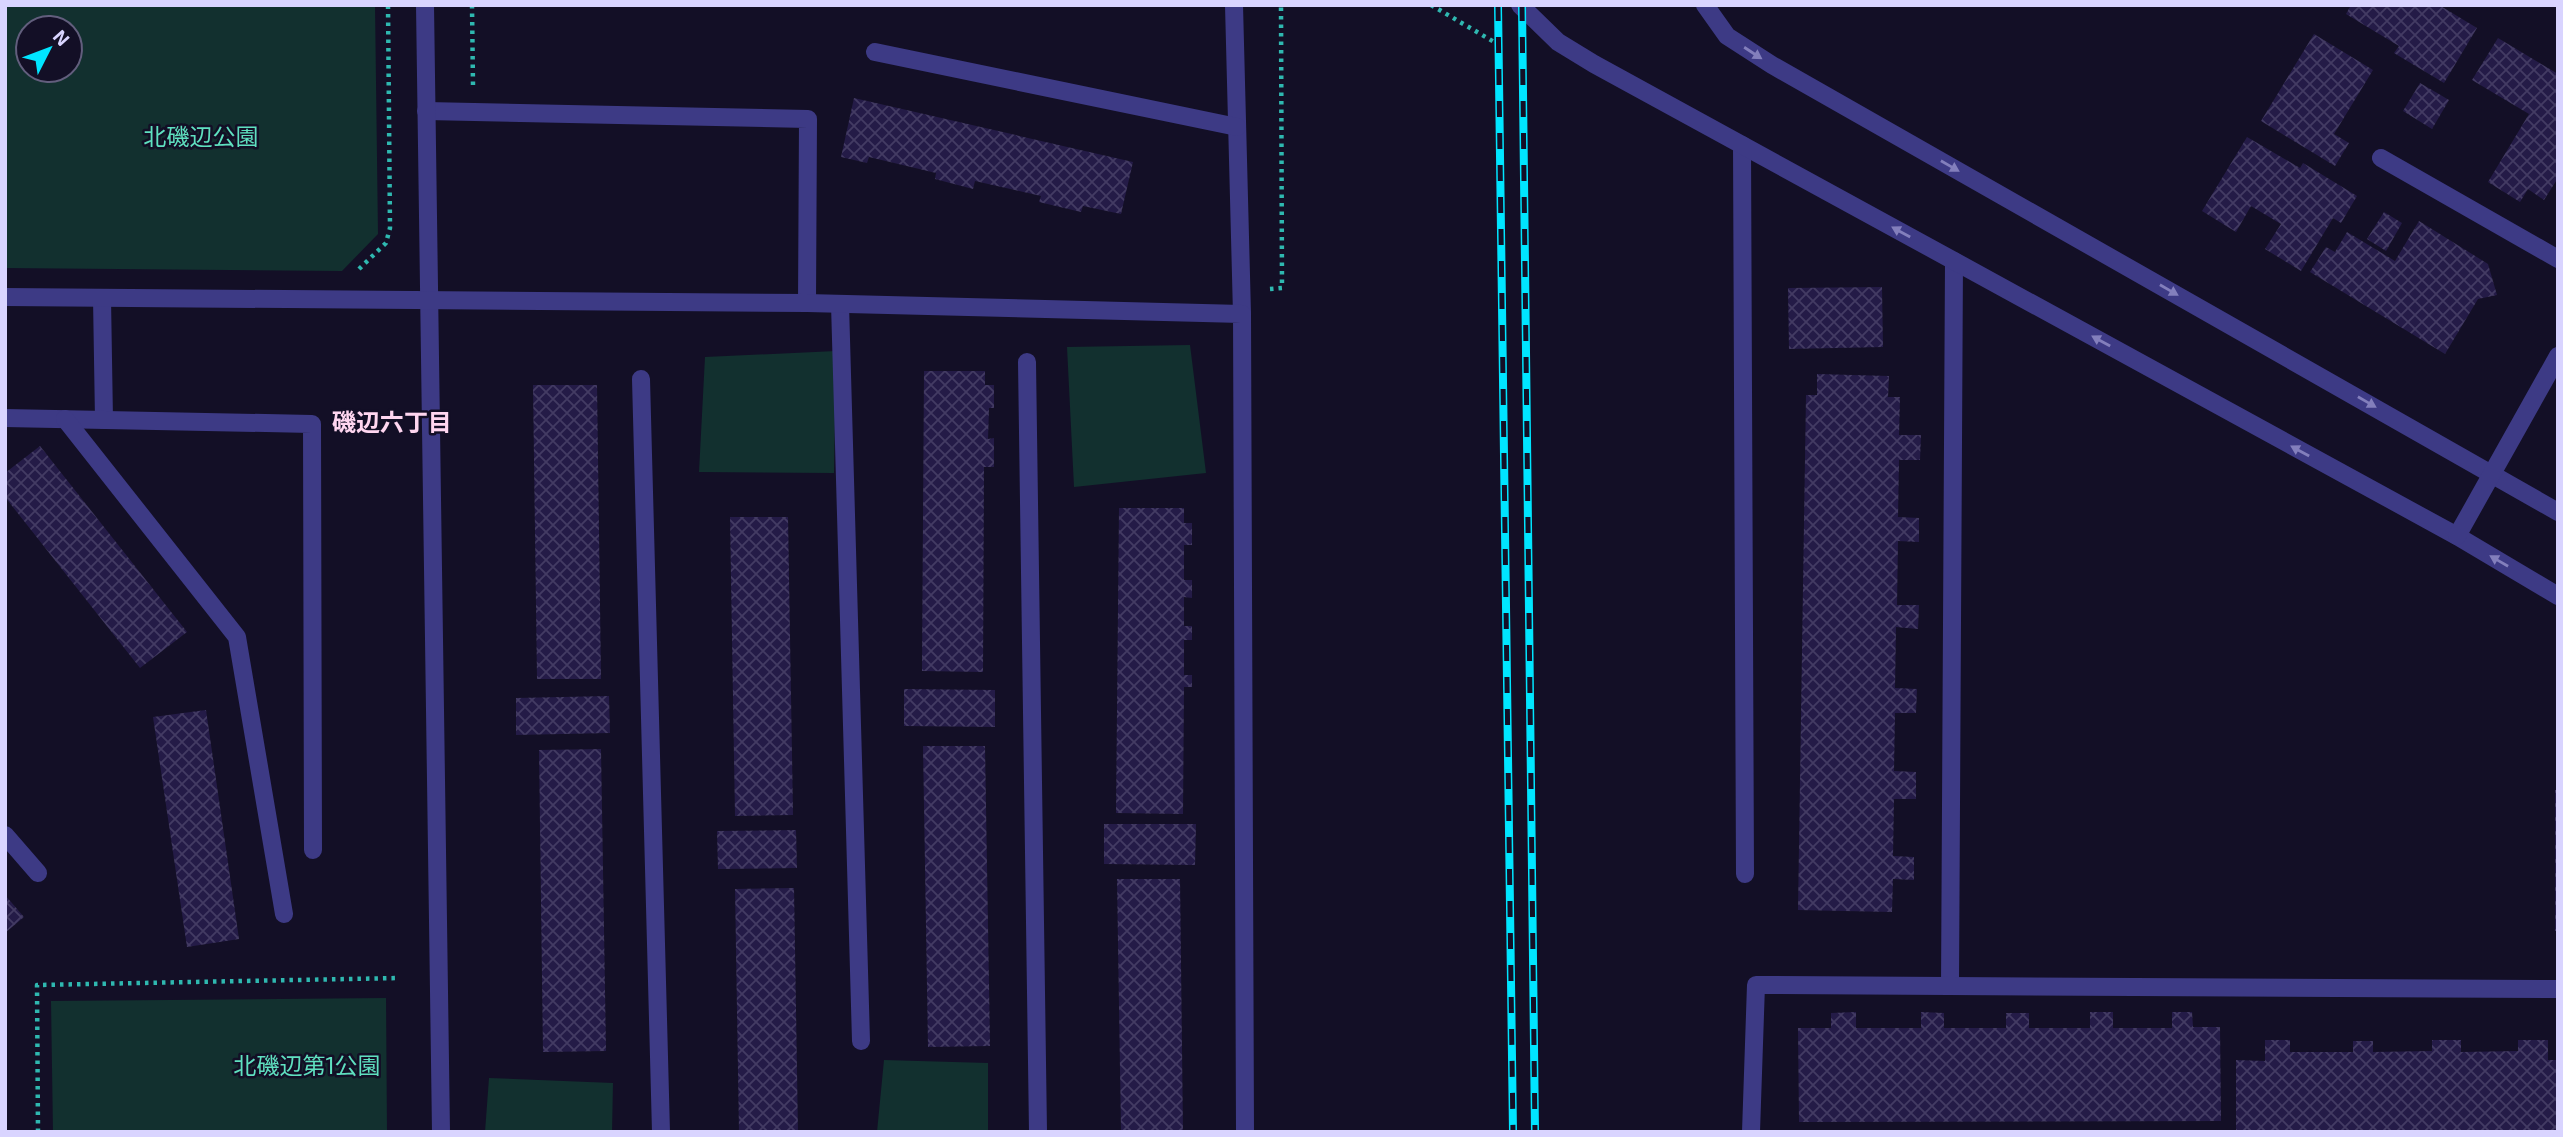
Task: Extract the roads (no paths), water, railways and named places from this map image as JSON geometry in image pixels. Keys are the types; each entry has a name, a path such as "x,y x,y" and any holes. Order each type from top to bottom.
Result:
{"street":[{"path":"425,5 441,1132"},
{"path":"1234,5 1242,314 1245,1132"},
{"path":"1520,5 1558,43 2457,536 2558,596"},
{"path":"1705,5 1727,36 1772,65 2558,512"},
{"path":"875,52 1237,127"},
{"path":"426,111 808,119 807,303"},
{"path":"1742,145 1745,874"},
{"path":"2381,158 2558,259"},
{"path":"1950,986 1954,261"},
{"path":"5,297 428,298 807,303 1242,314"},
{"path":"102,298 104,420"},
{"path":"840,304 861,1041"},
{"path":"2457,536 2558,356"},
{"path":"1027,362 1038,1132"},
{"path":"641,379 661,1132"},
{"path":"5,418 312,424 313,850"},
{"path":"65,419 237,637 284,914"},
{"path":"5,835 38,873"},
{"path":"1751,1132 1756,985 2558,989"}],"railway":[{"path":"1498,5 1513,1132"},
{"path":"1522,5 1535,1132"}],"district":[{"name":"磯辺六丁目","path":"392,423"}],"park label":[{"name":"北磯辺公園","path":"201,137"},
{"name":"北磯辺第1公園","path":"307,1066"}]}
